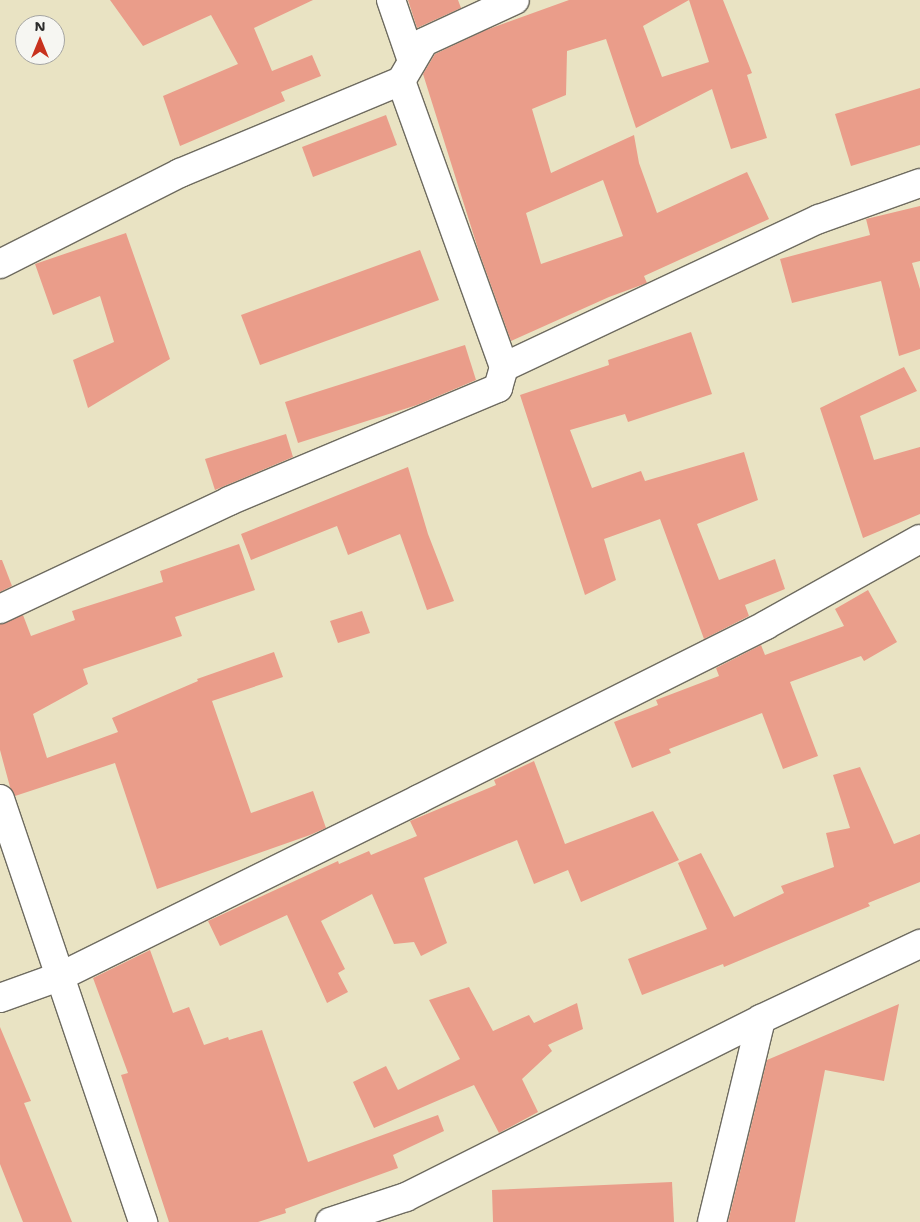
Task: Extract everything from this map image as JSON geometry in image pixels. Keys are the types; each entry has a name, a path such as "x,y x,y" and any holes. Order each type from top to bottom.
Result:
{"street":[{"path":"0,609 229,501 498,388 504,367 406,71 391,0"},
{"path":"0,264 180,173 406,71 424,42 516,0"},
{"path":"504,367 819,219 920,183"},
{"path":"0,998 61,976 766,625 920,539"},
{"path":"0,799 143,1222"},
{"path":"330,1222 406,1197 761,1019 920,944"},
{"path":"712,1222 761,1019"}],"building":[{"path":"110,0 313,0 254,28 272,71 312,55 321,76 281,92 285,101 180,146 163,96 238,64 211,15 143,46"},
{"path":"408,0 458,0 461,8 417,28"},
{"path":"569,0 689,0 723,0 752,73 747,75 767,138 731,149 712,89 636,128 606,39 567,51 566,95 532,109 551,173 634,135 639,163 657,213 747,172 769,219 644,276 647,283 609,297 511,341 479,252 423,74 435,54 486,30","holes":["689,0 709,62 662,77 643,26","603,180 623,236 541,264 526,213"]},
{"path":"920,88 920,145 851,166 835,114"},
{"path":"386,115 397,145 313,177 302,147"},
{"path":"920,206 920,261 912,263 920,289 920,349 899,356 881,281 792,303 780,259 870,235 866,219"},
{"path":"126,233 170,359 88,408 73,360 114,342 100,296 53,315 35,264"},
{"path":"420,250 439,300 260,365 241,315"},
{"path":"691,332 712,394 628,422 625,414 570,430 592,488 641,471 645,481 744,452 758,500 697,524 719,580 775,559 785,589 745,605 749,616 704,639 660,519 604,539 616,580 585,595 520,395 609,365 608,360"},
{"path":"465,345 476,380 417,405 298,443 285,402"},
{"path":"904,367 917,391 860,416 874,460 920,447 920,514 863,538 820,408"},
{"path":"286,434 293,457 215,490 205,459"},
{"path":"408,467 428,534 454,601 427,610 400,534 348,555 337,526 251,560 241,534"},
{"path":"239,544 255,590 175,617 182,636 83,669 88,684 33,714 47,758 118,732 112,718 198,681 197,679 274,652 283,677 212,701 251,813 313,791 326,828 157,889 115,763 15,796 10,787 0,750 0,624 23,615 31,636 75,620 72,611 163,582 160,571"},
{"path":"0,560 2,560 12,586 0,592"},
{"path":"868,590 897,642 864,661 861,656 790,682 818,756 783,769 762,713 669,749 671,753 632,768 614,722 658,705 656,700 719,676 716,668 761,645 765,655 844,626 835,609"},
{"path":"362,611 370,633 338,643 330,621"},
{"path":"534,761 565,844 653,811 679,860 581,902 568,870 534,884 517,840 424,878 447,943 421,956 414,942 394,944 372,894 321,921 345,969 338,973 348,992 327,1003 287,915 220,946 208,921 338,861 339,864 369,851 371,855 417,836 410,821 496,785 494,780"},
{"path":"860,767 894,844 920,834 920,882 868,903 870,906 724,967 723,964 642,995 628,959 707,929 678,863 701,853 734,917 784,893 781,886 834,867 826,833 850,828 833,775"},
{"path":"150,950 173,1013 189,1007 204,1045 228,1037 229,1040 262,1030 308,1162 438,1115 444,1131 393,1155 398,1168 285,1209 286,1213 258,1222 169,1222 121,1075 128,1073 93,978"},
{"path":"469,987 493,1031 529,1015 534,1023 577,1003 583,1029 548,1045 552,1051 522,1079 538,1112 499,1133 474,1085 374,1128 353,1082 386,1066 398,1090 460,1059 429,1000"},
{"path":"899,1004 884,1081 825,1070 795,1222 728,1222 767,1060"},
{"path":"0,1027 31,1101 24,1103 72,1222 23,1222 0,1164"},
{"path":"672,1182 674,1222 493,1222 492,1190"}]}
